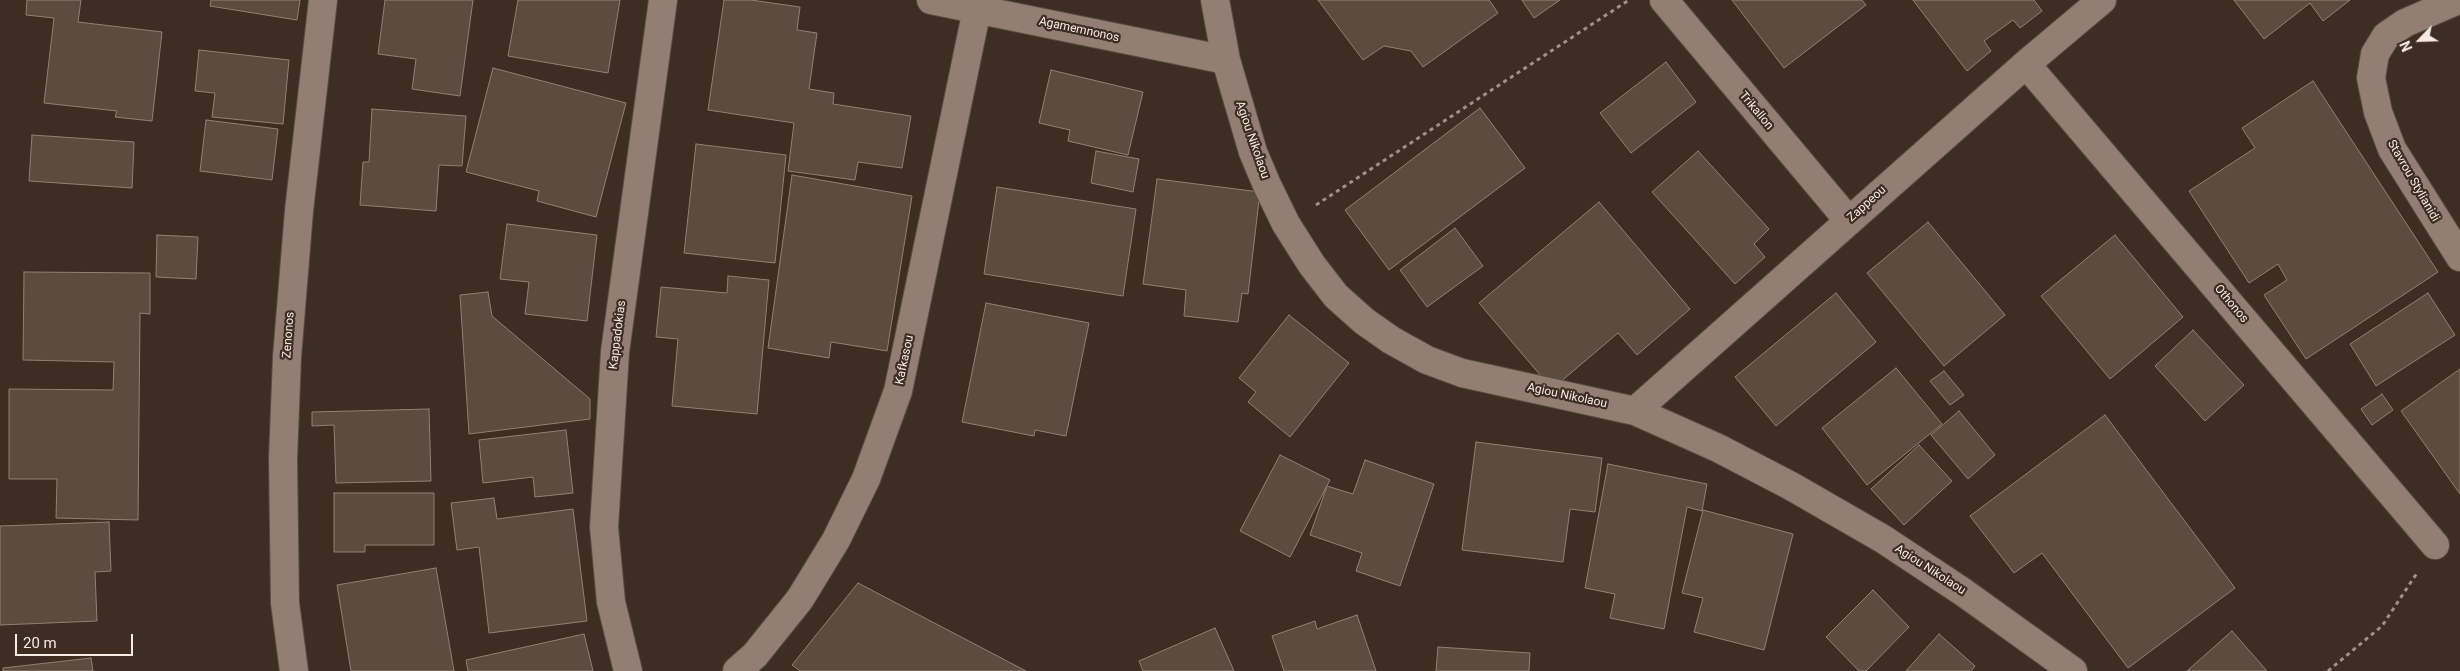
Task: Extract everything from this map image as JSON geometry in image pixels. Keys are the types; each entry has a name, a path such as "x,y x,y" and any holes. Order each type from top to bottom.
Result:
{"street":[{"name":"Zenonos","path":"294,671 285,593 283,459 287,357 299,211 323,0"},
{"name":"Kappadokias","path":"628,671 611,602 604,527 615,352 663,0"},
{"name":"Agamemnonos","path":"931,0 1226,60"},
{"name":"Agiou Nikolaou","path":"1215,0 1226,60 1253,152 1286,224 1312,266 1336,296 1391,340 1427,360 1462,373 1635,411 1718,448 1791,486 1883,539 1964,592 2073,671"},
{"name":"Trikallon","path":"1664,0 1849,221"},
{"name":"Zappeou","path":"1635,411 2026,64 2102,0"},
{"name":"Stavrou Stylianidi","path":"2458,0 2405,23 2386,36 2375,54 2371,78 2378,112 2392,149 2460,257"},
{"name":"Kafkasou","path":"737,671 756,654 800,600 836,540 866,479 898,391 977,9"},
{"name":"Othonos","path":"2026,64 2435,545"}],"path":[{"path":"1286,224 1629,0"},
{"path":"2328,671 2382,626 2435,545"}],"building":[{"path":"27,0 81,0 78,22 162,32 152,121 115,117 117,111 44,103 54,18 26,15"},
{"path":"211,0 300,0 297,20 210,6"},
{"path":"385,0 473,0 460,96 412,89 416,59 378,54"},
{"path":"518,0 620,0 608,73 508,56"},
{"path":"724,0 751,0 800,7 797,30 817,33 809,89 834,93 833,104 911,116 902,168 858,162 855,180 788,171 794,123 708,110"},
{"path":"1318,0 1489,0 1498,13 1423,67 1411,51 1384,46 1363,60"},
{"path":"1522,0 1560,0 1534,18"},
{"path":"1732,0 1862,0 1866,5 1784,68"},
{"path":"1913,0 2034,0 2042,11 2020,28 2013,20 1984,41 1991,51 1967,71"},
{"path":"2234,0 2350,0 2323,21 2310,3 2264,39"},
{"path":"199,50 289,60 283,124 212,117 215,93 195,91"},
{"path":"1666,62 1696,102 1631,153 1600,113"},
{"path":"493,68 626,103 596,217 537,201 539,191 466,172"},
{"path":"1051,70 1143,92 1128,155 1068,141 1070,130 1039,123"},
{"path":"2313,81 2438,272 2306,359 2264,295 2287,280 2278,264 2249,283 2189,191 2255,148 2242,128"},
{"path":"1480,108 1525,168 1389,270 1345,210"},
{"path":"372,109 466,116 462,166 439,165 436,211 360,205 363,162 369,162"},
{"path":"206,120 278,129 272,180 200,171"},
{"path":"32,135 134,142 132,188 29,181"},
{"path":"696,144 786,155 775,263 684,253"},
{"path":"1096,151 1139,159 1133,192 1091,183"},
{"path":"1698,151 1769,229 1754,244 1765,257 1735,284 1652,192"},
{"path":"792,175 912,196 887,351 831,342 829,358 768,348"},
{"path":"1157,179 1260,192 1248,294 1242,293 1238,322 1184,316 1186,290 1143,284"},
{"path":"997,187 1136,209 1123,296 984,274"},
{"path":"1599,202 1690,309 1637,355 1618,333 1552,389 1479,303"},
{"path":"1928,222 2005,315 1944,366 1867,273"},
{"path":"507,224 597,235 587,321 525,314 529,282 500,279"},
{"path":"1455,228 1483,266 1427,307 1400,270"},
{"path":"157,235 198,237 196,279 156,277"},
{"path":"2115,235 2183,317 2110,379 2041,296"},
{"path":"24,272 150,273 150,314 140,313 138,520 56,518 57,479 9,479 9,389 113,390 114,362 23,360"},
{"path":"728,276 769,280 757,414 672,406 678,339 656,337 661,287 727,293"},
{"path":"488,292 492,316 590,399 590,419 469,434 460,295"},
{"path":"1836,293 1876,342 1776,426 1735,377"},
{"path":"2428,293 2455,335 2376,386 2350,344"},
{"path":"986,303 1089,323 1066,436 1035,430 1034,436 962,422"},
{"path":"1289,315 1349,363 1290,437 1248,402 1256,392 1239,378"},
{"path":"2193,330 2244,385 2205,421 2155,366"},
{"path":"1896,368 1942,424 1867,485 1822,428"},
{"path":"2460,369 2460,494 2401,411"},
{"path":"1944,371 1964,395 1950,405 1930,381"},
{"path":"2382,394 2393,410 2372,425 2361,409"},
{"path":"429,409 431,481 336,483 334,425 312,426 312,412"},
{"path":"1959,411 1995,455 1968,479 1931,435"},
{"path":"2105,415 2235,588 2128,668 2042,553 2014,573 1970,516"},
{"path":"566,430 573,493 535,497 533,477 483,483 479,440"},
{"path":"1476,442 1602,458 1595,512 1570,509 1563,562 1462,550"},
{"path":"1919,445 1952,481 1904,525 1871,489"},
{"path":"1280,455 1330,480 1290,557 1240,531"},
{"path":"1365,460 1434,484 1400,586 1356,571 1362,553 1310,535 1327,486 1353,494"},
{"path":"1608,464 1707,484 1702,511 1687,507 1664,629 1610,618 1615,594 1585,588"},
{"path":"334,493 434,493 434,545 365,545 365,552 334,552"},
{"path":"494,498 497,519 573,509 587,621 489,633 479,547 457,550 451,503"},
{"path":"1703,510 1793,534 1764,650 1694,632 1703,598 1682,593"},
{"path":"109,522 111,571 95,572 97,621 0,625 0,526"},
{"path":"436,568 454,671 351,671 337,585"},
{"path":"858,583 1026,671 800,671 792,665"},
{"path":"1873,590 1909,627 1866,671 1859,671 1826,637"},
{"path":"1357,615 1376,671 1284,671 1272,636 1315,621 1317,629"},
{"path":"1215,628 1234,671 1143,671 1139,661"},
{"path":"2232,631 2267,671 2187,671"},
{"path":"584,634 593,671 468,671 466,660"},
{"path":"1939,634 1975,666 1971,671 1906,671"},
{"path":"1438,647 1530,653 1529,671 1436,671"},
{"path":"91,658 93,671 3,671 3,668"}]}
